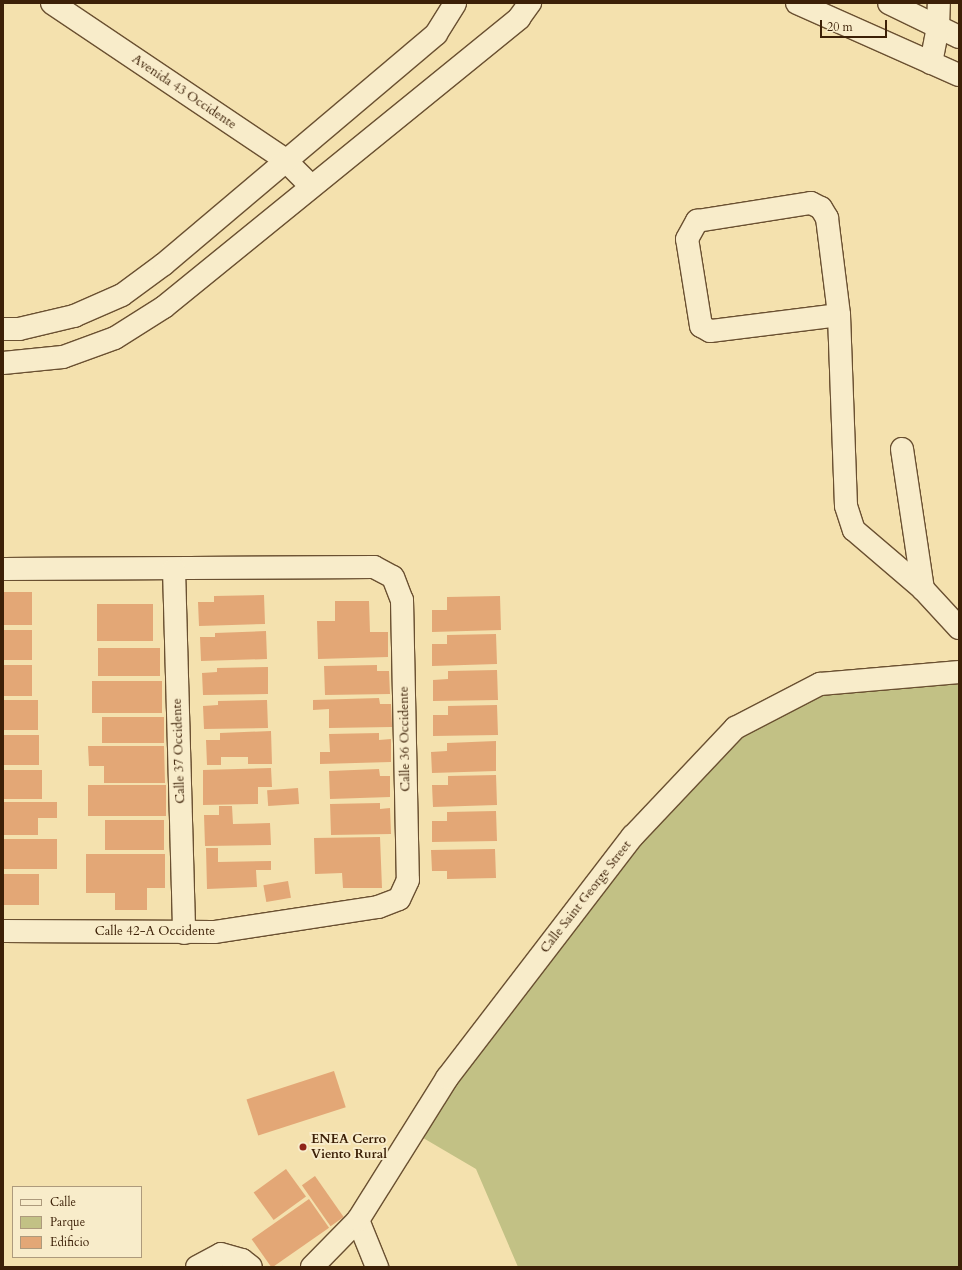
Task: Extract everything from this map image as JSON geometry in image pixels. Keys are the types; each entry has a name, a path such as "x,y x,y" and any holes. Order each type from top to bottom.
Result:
{"street":[{"name":"Avenida 43 Occidente","path":"52,3 284,159 312,186"},
{"path":"3,329 19,329 74,316 122,295 164,264 284,159 436,34 455,3"},
{"path":"3,363 63,357 115,338 164,307 519,18 530,3"},
{"path":"798,3 959,75"},
{"path":"888,3 959,37"},
{"path":"931,63 938,27 939,3"},
{"path":"839,315 710,331 701,326 687,239 690,229 697,220 811,203 821,208 827,218 839,315 846,506 854,530 923,589 959,628"},
{"path":"902,449 923,589"},
{"name":"Calle 36 Occidente","path":"174,569 374,567 393,577 402,600 408,880 399,900"},
{"path":"3,570 174,569"},
{"name":"Calle 37 Occidente","path":"174,569 184,933"},
{"name":"Calle Saint George Street","path":"312,1267 358,1220 457,1065 633,836 735,728 820,684 959,672"},
{"name":"Calle 42-A Occidente","path":"3,931 214,932 378,907 399,900"},
{"path":"358,1220 377,1267"},
{"path":"197,1267 221,1254 242,1260 251,1267"}],"green space":[{"path":"959,672 959,1267 518,1267 476,1169 413,1132 447,1078 735,728 820,684"}],"building":[{"path":"3,592 32,592 32,625 3,625"},
{"path":"264,595 265,624 199,626 198,602 214,602 214,596"},
{"path":"500,596 501,630 432,632 432,610 447,610 447,597"},
{"path":"335,601 369,601 370,632 388,632 388,657 318,659 317,621 335,621"},
{"path":"97,604 153,604 153,641 97,641"},
{"path":"3,630 32,630 32,660 3,660"},
{"path":"266,631 267,659 201,661 200,637 215,637 215,633"},
{"path":"496,634 497,664 432,666 432,644 447,644 447,635"},
{"path":"98,648 160,648 160,676 98,676"},
{"path":"3,665 32,665 32,696 3,696"},
{"path":"377,665 377,671 389,671 390,694 325,695 324,666"},
{"path":"268,667 268,694 203,695 202,673 217,672 217,668"},
{"path":"497,670 498,700 433,701 433,680 448,679 448,671"},
{"path":"92,681 162,681 162,713 92,713"},
{"path":"379,698 380,704 391,704 392,727 329,728 329,709 313,710 313,700"},
{"path":"3,700 38,700 38,730 3,730"},
{"path":"267,700 268,728 204,729 203,706 218,705 218,701"},
{"path":"497,705 498,735 433,736 433,715 448,715 448,706"},
{"path":"102,717 164,717 164,743 102,743"},
{"path":"271,731 272,764 248,764 248,757 221,757 221,765 207,765 206,740 220,740 220,733"},
{"path":"379,733 379,740 391,739 391,762 320,764 320,752 330,752 329,734"},
{"path":"3,735 39,735 39,765 3,765"},
{"path":"496,741 496,771 432,773 431,752 447,751 447,743"},
{"path":"88,746 164,746 165,783 104,783 104,766 89,766"},
{"path":"271,768 272,787 258,787 258,804 203,805 203,770"},
{"path":"379,769 380,776 390,776 390,797 330,799 329,771"},
{"path":"3,770 42,770 42,799 3,799"},
{"path":"496,775 497,805 433,807 432,785 448,785 448,776"},
{"path":"88,785 166,785 166,816 88,816"},
{"path":"298,788 299,804 268,806 267,790"},
{"path":"3,802 57,802 57,818 38,818 38,835 3,835"},
{"path":"380,803 380,809 390,808 391,834 331,835 330,804"},
{"path":"219,806 232,806 233,824 270,823 271,845 205,846 204,815 219,815"},
{"path":"496,811 497,841 432,842 432,821 447,821 447,812"},
{"path":"105,820 164,820 164,850 105,850"},
{"path":"380,837 382,888 343,888 342,873 315,874 314,838"},
{"path":"3,839 57,839 57,869 3,869"},
{"path":"206,848 218,848 218,862 271,861 271,870 256,870 257,887 207,889"},
{"path":"495,849 496,878 447,879 447,871 432,871 431,850"},
{"path":"86,854 165,854 165,888 147,888 147,910 115,910 115,893 86,893"},
{"path":"3,874 39,874 39,905 3,905"},
{"path":"288,881 291,898 266,902 263,885"},
{"path":"334,1071 346,1107 258,1136 247,1099"},
{"path":"286,1169 306,1197 274,1220 254,1193"},
{"path":"315,1176 344,1217 331,1226 302,1185"},
{"path":"309,1199 329,1228 273,1267 271,1267 252,1239"}],"place":[{"name":"ENEA Cerro Viento Rural","path":"303,1147"}]}
